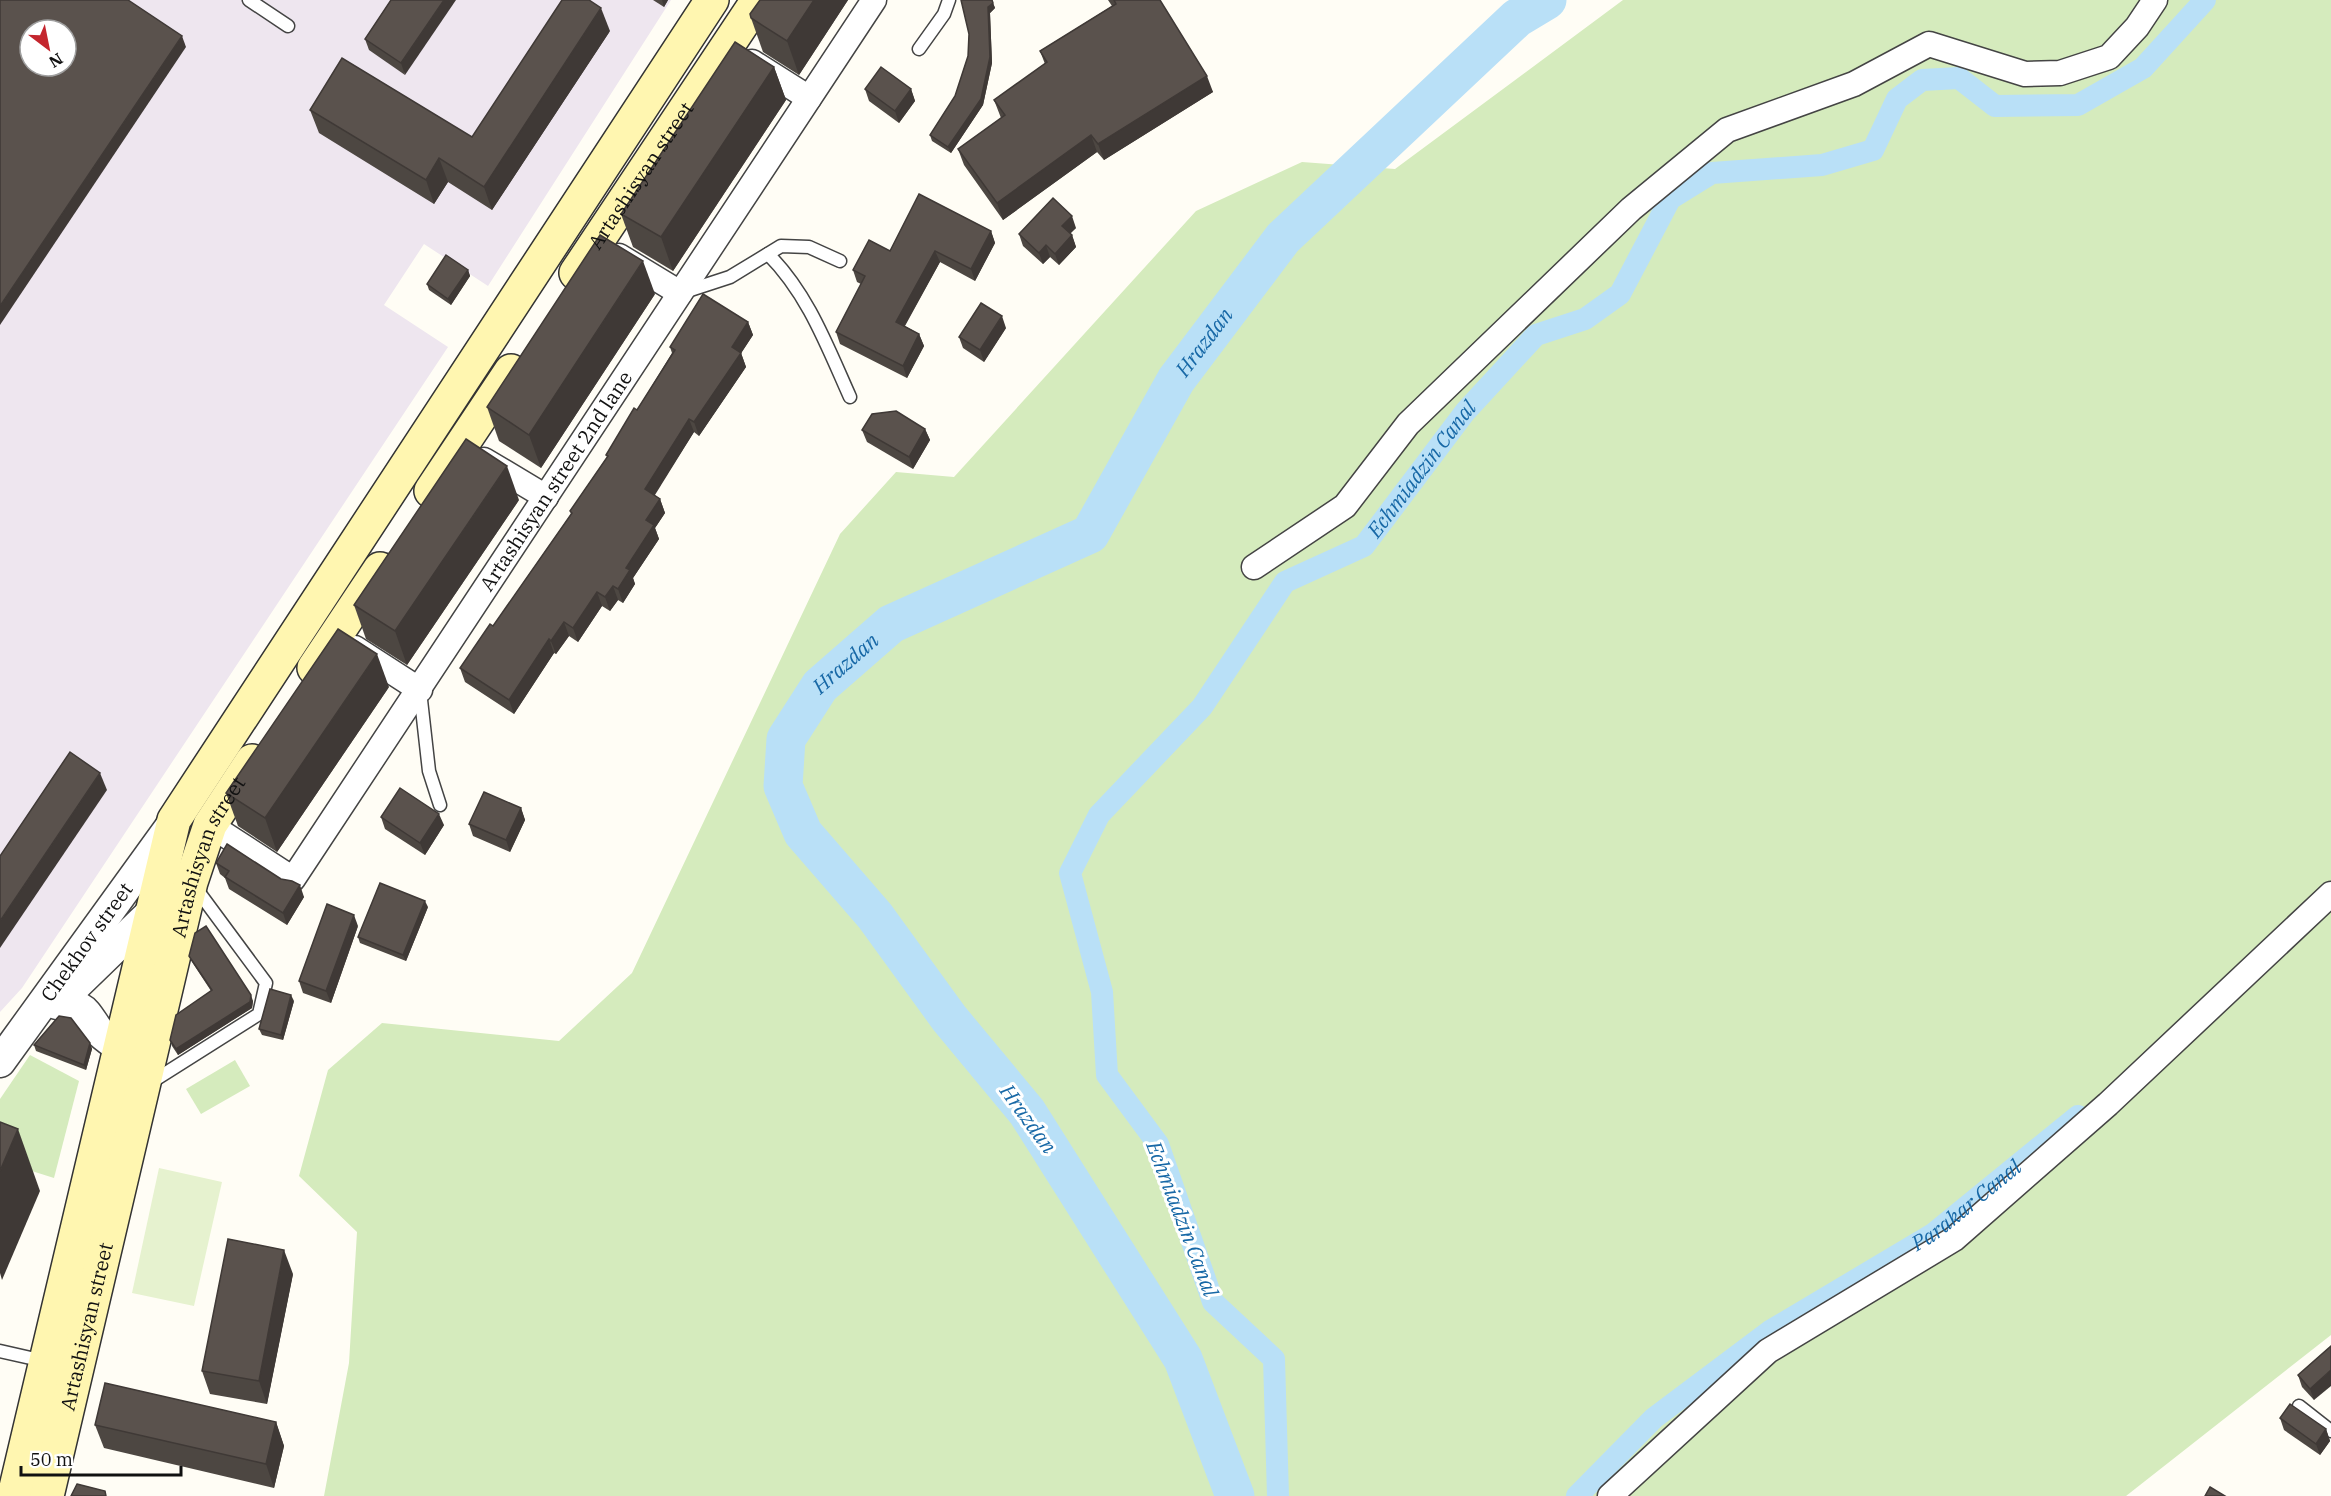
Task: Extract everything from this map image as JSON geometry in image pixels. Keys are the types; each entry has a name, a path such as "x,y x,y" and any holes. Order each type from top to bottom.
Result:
{"main road":[{"name":"Artashisyan street","path":"14,1496 45,1362 63,1300 106,1102 155,908 174,820 712,0"},
{"name":"Artashisyan street","path":"558,301 758,0"},
{"path":"417,513 526,349"},
{"path":"296,696 398,541"},
{"name":"Artashisyan street","path":"47,1496 191,882 210,825 269,735"}],"street":[{"name":"Artashisyan street 2nd lane","path":"210,825 293,879 874,0"},
{"path":"1254,567 1345,506 1408,424 1631,209 1727,130 1854,84 1929,44 2025,74 2070,70 2109,57 2137,27 2155,0"},
{"path":"727,46 809,98"},
{"path":"597,242 680,293"},
{"path":"461,446 546,497"},
{"path":"335,636 420,690"},
{"name":"Chekhov street","path":"0,1062 174,820"},
{"name":"Chekhov street","path":"0,1075 57,1004 155,908 191,882"},
{"path":"1610,1496 1768,1352 1954,1239 2116,1097 2331,894"},
{"path":"57,1004 81,1007 91,1017 99,1032 121,1048"}],"lane":[{"path":"249,0 288,26"},
{"path":"919,49 944,14 949,0"},
{"path":"680,293 730,277 781,246 792,244 809,247 840,261"},
{"path":"768,254 789,274 812,311 850,397"},
{"path":"420,690 429,771 440,805"},
{"path":"144,1087 259,1014 266,983 191,882"},
{"path":"0,1351 45,1362"},
{"path":"2299,1406 2331,1431"}],"shaded area":[{"path":"0,0 671,0 488,286 424,244 384,305 448,347 22,988 0,1012"}],"green space":[{"path":"1623,0 2331,0 2331,1335 2126,1496 324,1496 349,1363 357,1232 299,1176 328,1070 382,1023 559,1041 632,973 840,534 896,472 954,477 1196,211 1302,162 1395,169"},
{"path":"30,1055 79,1081 54,1178 0,1161 0,1099"},
{"path":"235,1060 250,1086 201,1114 186,1089"},
{"path":"159,1168 222,1182 194,1306 132,1293"}],"building":[{"path":"0,0 128,0 182,36 0,306"},
{"path":"391,0 444,0 401,63 365,39"},
{"path":"562,0 589,0 601,8 484,187 439,158 426,180 310,110 342,58 472,137"},
{"path":"760,0 814,0 787,41 751,18 750,14"},
{"path":"961,0 992,0 993,3 988,7 990,57 981,99 948,147 930,135 955,96 968,56 969,34"},
{"path":"1114,0 1160,0 1207,76 1098,144 1091,135 997,203 958,149 1005,115 994,100 1047,62 1040,51 1116,4"},
{"path":"735,42 774,67 661,237 621,214"},
{"path":"881,67 911,89 895,111 865,89"},
{"path":"919,194 991,231 971,269 935,251 896,322 919,334 903,366 836,332 865,276 853,270 869,240 890,251"},
{"path":"1053,198 1072,216 1062,226 1072,235 1055,254 1046,245 1039,253 1019,234"},
{"path":"600,235 643,261 529,435 487,407"},
{"path":"446,255 468,270 448,299 427,284"},
{"path":"703,294 748,322 732,347 741,353 694,422 689,419 645,489 660,499 646,520 654,525 626,568 630,570 618,589 613,586 605,597 597,592 573,628 564,622 551,641 549,639 509,700 460,668 490,624 493,626 572,513 570,511 608,456 606,455 634,408 637,410 675,350 670,347"},
{"path":"981,303 1002,316 980,350 959,337"},
{"path":"896,411 925,429 909,457 862,430 872,414"},
{"path":"466,439 507,466 395,631 354,605"},
{"path":"338,629 377,654 265,818 226,793"},
{"path":"70,752 100,773 0,921 0,856"},
{"path":"400,788 439,814 420,843 381,817"},
{"path":"484,792 521,808 506,840 469,824"},
{"path":"227,844 281,879 300,885 283,913 225,877 229,871 216,863"},
{"path":"380,883 425,901 403,955 358,937"},
{"path":"327,904 354,915 326,991 299,981"},
{"path":"206,926 251,995 250,1002 176,1049 170,1040 176,1015 212,990 189,956 195,933"},
{"path":"270,989 291,995 281,1035 259,1029"},
{"path":"59,1016 71,1018 90,1043 84,1065 34,1045"},
{"path":"0,1122 18,1129 0,1171"},
{"path":"228,1239 284,1250 259,1381 202,1371"},
{"path":"2331,1346 2331,1370 2310,1389 2298,1375"},
{"path":"105,1383 276,1422 266,1464 95,1425"},
{"path":"2290,1404 2326,1429 2316,1444 2280,1418"},
{"path":"77,1484 105,1491 106,1496 71,1496"},
{"path":"2210,1487 2225,1496 2205,1496"}],"waterway":[{"name":"Hrazdan","path":"1235,1496 1183,1359 1027,1112 949,1018 875,916 803,833 783,786 786,739 820,686 891,624 1090,534 1176,380 1283,238 1517,18 1547,0"},
{"name":"Echmiadzin Canal","path":"1278,1496 1274,1359 1213,1302 1158,1144 1107,1075 1102,992 1070,873 1099,815 1202,707 1285,582 1364,546 1465,412 1536,335 1585,319 1620,294 1670,199 1712,173 1822,165 1873,150 1897,99 1922,80 1959,78 1995,106 2078,105 2143,68 2205,0"},
{"name":"Parakar Canal","path":"1577,1496 1654,1418 1770,1331 1933,1234 2078,1116"}]}
